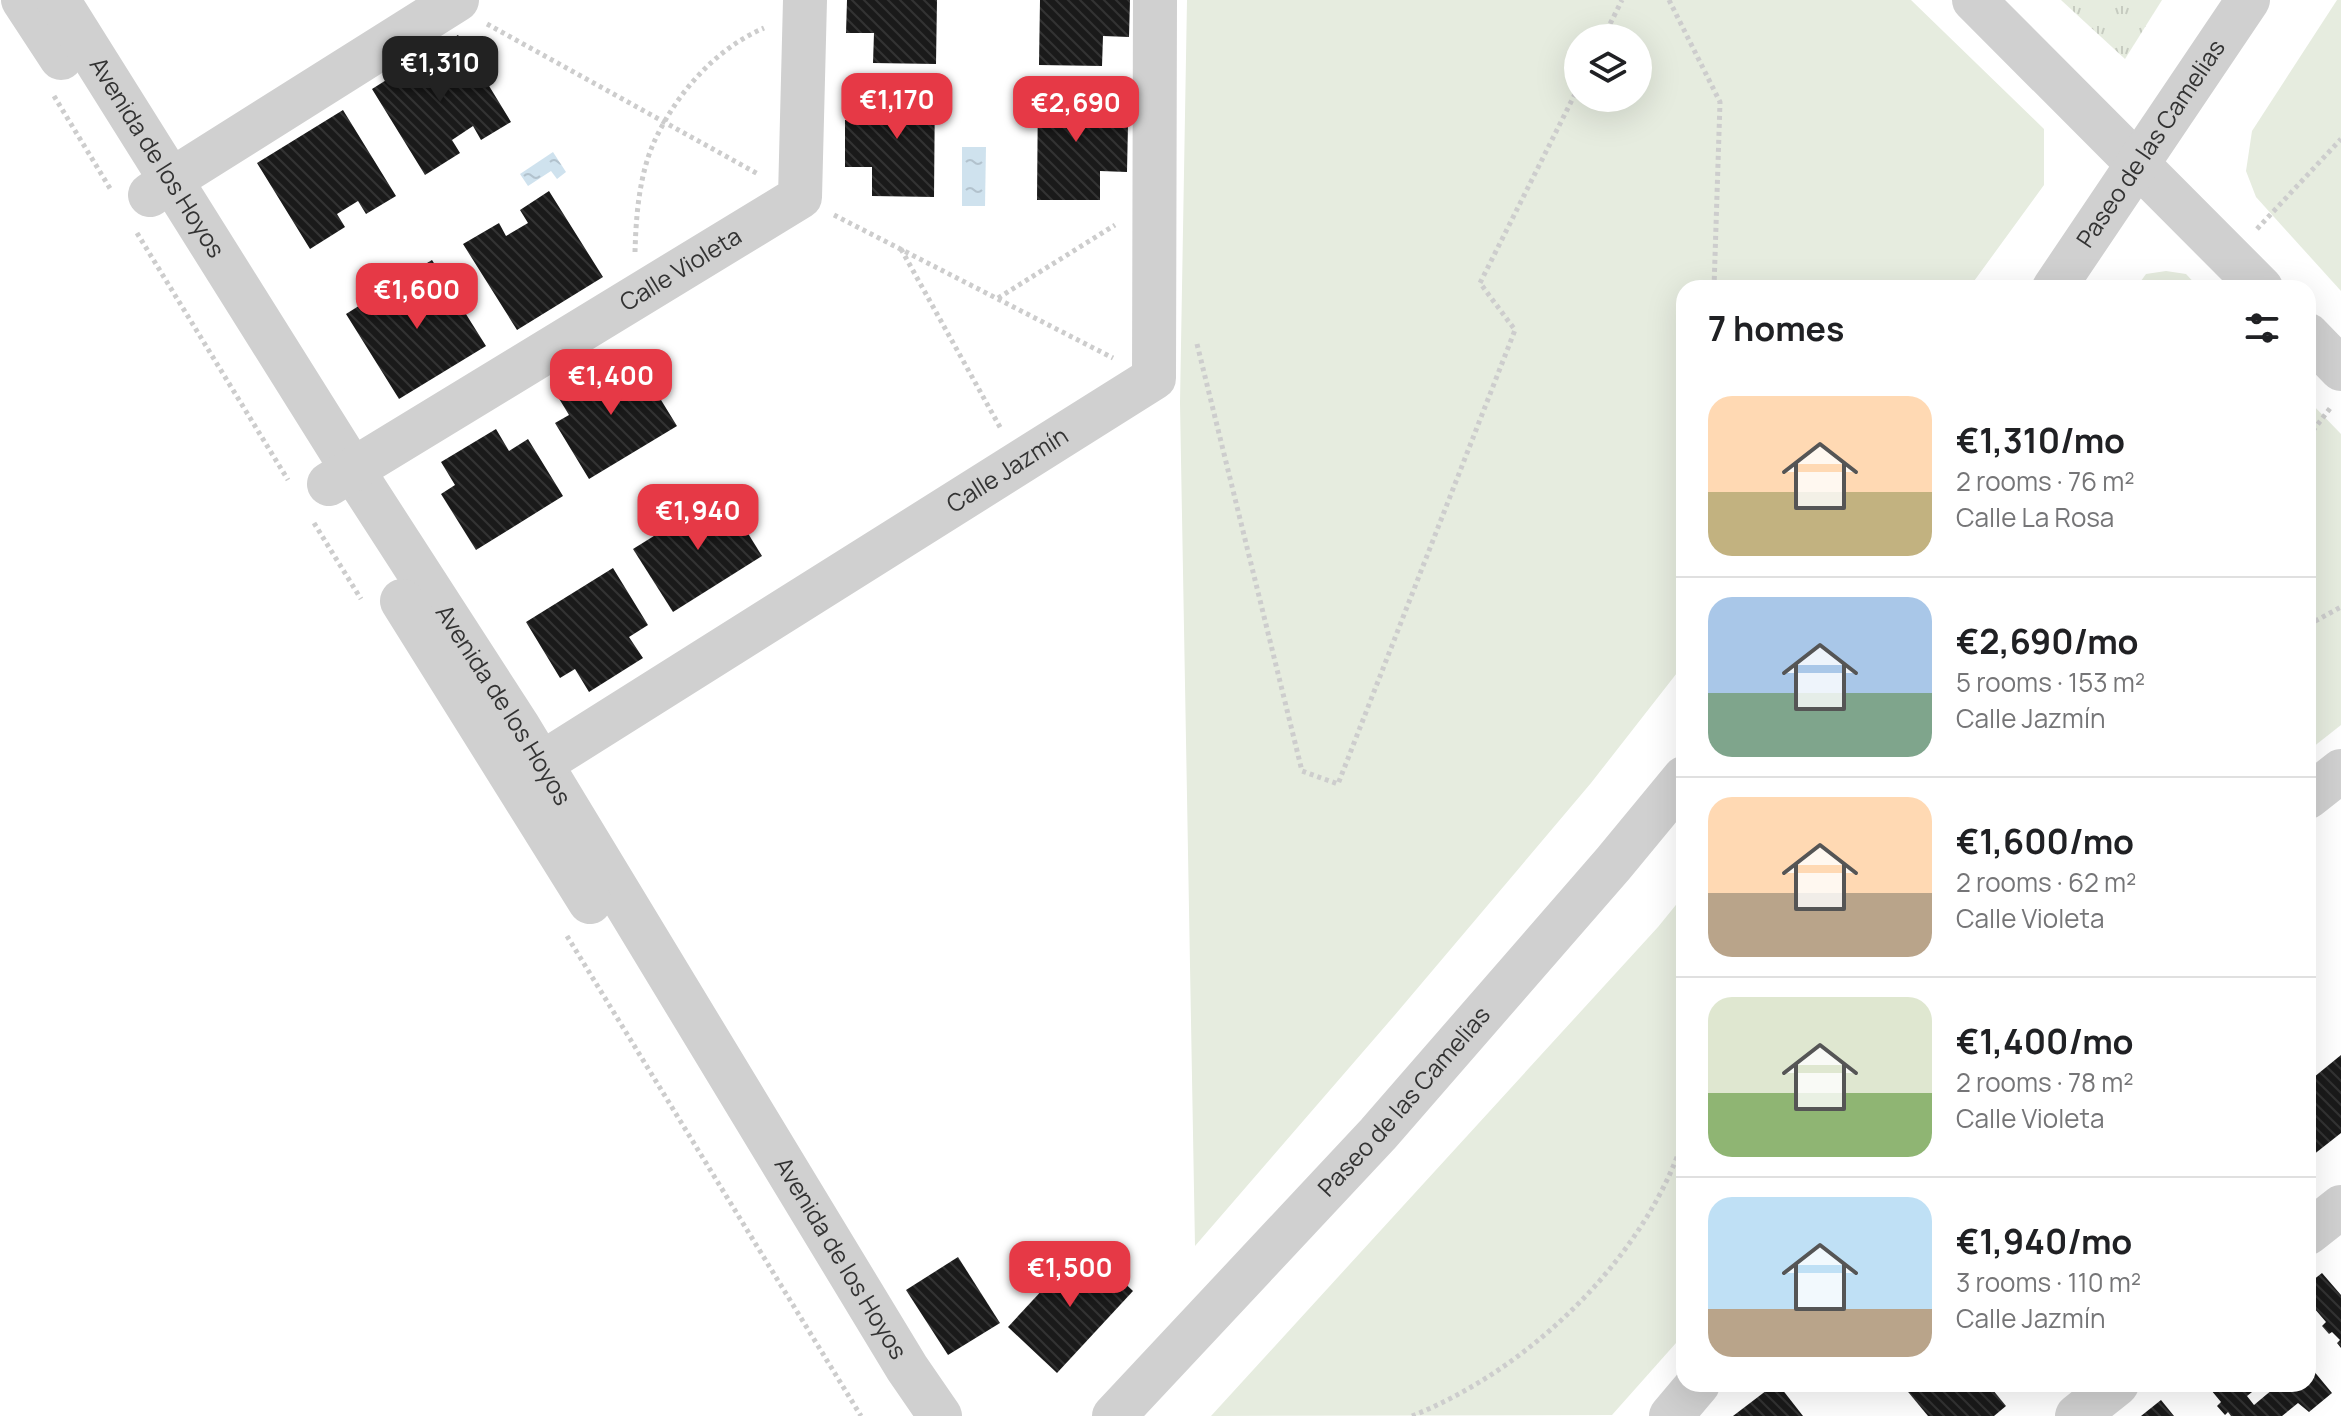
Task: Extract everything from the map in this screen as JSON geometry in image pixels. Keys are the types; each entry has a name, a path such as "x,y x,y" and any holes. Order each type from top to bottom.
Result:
{"street":[{"name":"Avenida de los Hoyos","path":"23,0 161,188"},
{"name":"Avenida de los Hoyos","path":"58,0 161,188 340,477 525,796 884,1381 902,1416"},
{"path":"161,188 457,0"},
{"name":"Calle Jazmín","path":"542,763 1154,378 1155,0"},
{"path":"1974,0 2253,280"},
{"name":"Paseo de las Camelias","path":"2059,280 2248,0"},
{"name":"Calle Violeta","path":"340,477 800,197 805,11"},
{"path":"2316,348 2338,385"},
{"name":"Avenida de los Hoyos","path":"340,477 542,763 891,1341 940,1416"},
{"path":"2316,791 2341,771"},
{"name":"Paseo de las Camelias","path":"1114,1416 1378,1134 1676,788"},
{"path":"2316,1227 2341,1207"},
{"path":"1671,1416 1691,1392"},
{"path":"2077,1416 2107,1392"}],"path":[{"path":"1610,24 1622,0"},
{"path":"1669,0 1720,102 1714,280"},
{"path":"646,291 635,260 636,235 647,163 665,122 696,79 729,48 752,33 805,11"},
{"path":"1197,341 1302,771 1338,784 1515,330 1480,283 1566,112"},
{"path":"2231,257 2341,139"},
{"path":"997,299 1154,201"},
{"path":"900,249 1019,462"},
{"path":"2316,423 2338,385"},
{"path":"2316,621 2341,607"},
{"path":"1412,1416 1494,1374 1538,1342 1577,1305 1610,1269 1640,1227 1676,1162"}],"green space":[{"path":"1187,0 1911,0 2044,129 2044,185 1975,280 1676,280 1676,674 1591,783 1195,1246 1180,403"},
{"path":"2061,0 2162,0 2125,59"},
{"path":"2337,0 2341,0 2341,291 2256,197 2246,171 2252,131"},
{"path":"2166,271 2186,274 2192,280 2142,280 2146,274"},
{"path":"2316,408 2341,434 2341,725 2316,745"},
{"path":"1676,905 1676,1343 1612,1415 1211,1416"}],"water":[{"path":"962,147 986,147 985,206 962,206"},
{"path":"553,152 566,172 557,179 551,171 528,186 520,174"}],"building":[{"path":"847,0 937,0 936,64 873,63 874,33 846,33"},
{"path":"1040,0 1130,0 1129,37 1103,36 1102,66 1039,65"},
{"path":"458,35 511,122 481,140 473,126 452,140 460,153 425,175 372,89"},
{"path":"873,83 935,84 934,197 872,196 872,167 845,167 845,120 873,120"},
{"path":"1038,87 1101,88 1100,124 1128,124 1127,172 1100,171 1100,200 1037,200"},
{"path":"343,110 396,196 366,214 358,201 337,214 345,227 310,249 257,163"},
{"path":"549,191 603,277 517,330 463,244 499,223 506,236 528,223 520,210"},
{"path":"432,260 486,346 399,399 346,314 381,292 389,305 411,292 402,278"},
{"path":"609,358 623,380 642,369 677,426 589,479 555,423 569,415 555,392"},
{"path":"496,429 509,451 528,439 563,496 476,550 441,494 455,485 441,462"},
{"path":"723,493 762,556 673,612 633,549"},
{"path":"613,568 648,625 629,637 643,658 589,692 575,669 560,678 526,622"},
{"path":"2341,1055 2341,1133 2316,1153 2316,1075"},
{"path":"1084,1245 1133,1291 1057,1373 1008,1327"},
{"path":"958,1257 1000,1323 948,1355 906,1290"},
{"path":"2322,1273 2341,1295 2341,1348 2337,1343 2340,1340 2322,1326 2326,1322 2316,1310 2316,1278"},
{"path":"2316,1374 2332,1393 2309,1412 2298,1403 2282,1416 2231,1416 2228,1412 2225,1415 2217,1406 2221,1402 2213,1392 2252,1392 2247,1396 2254,1405 2269,1392 2316,1392"},
{"path":"1764,1392 1784,1392 1803,1416 1733,1416"},
{"path":"1908,1392 1995,1392 2006,1406 1994,1416 1928,1416"},
{"path":"2161,1400 2174,1416 2141,1416"}]}
